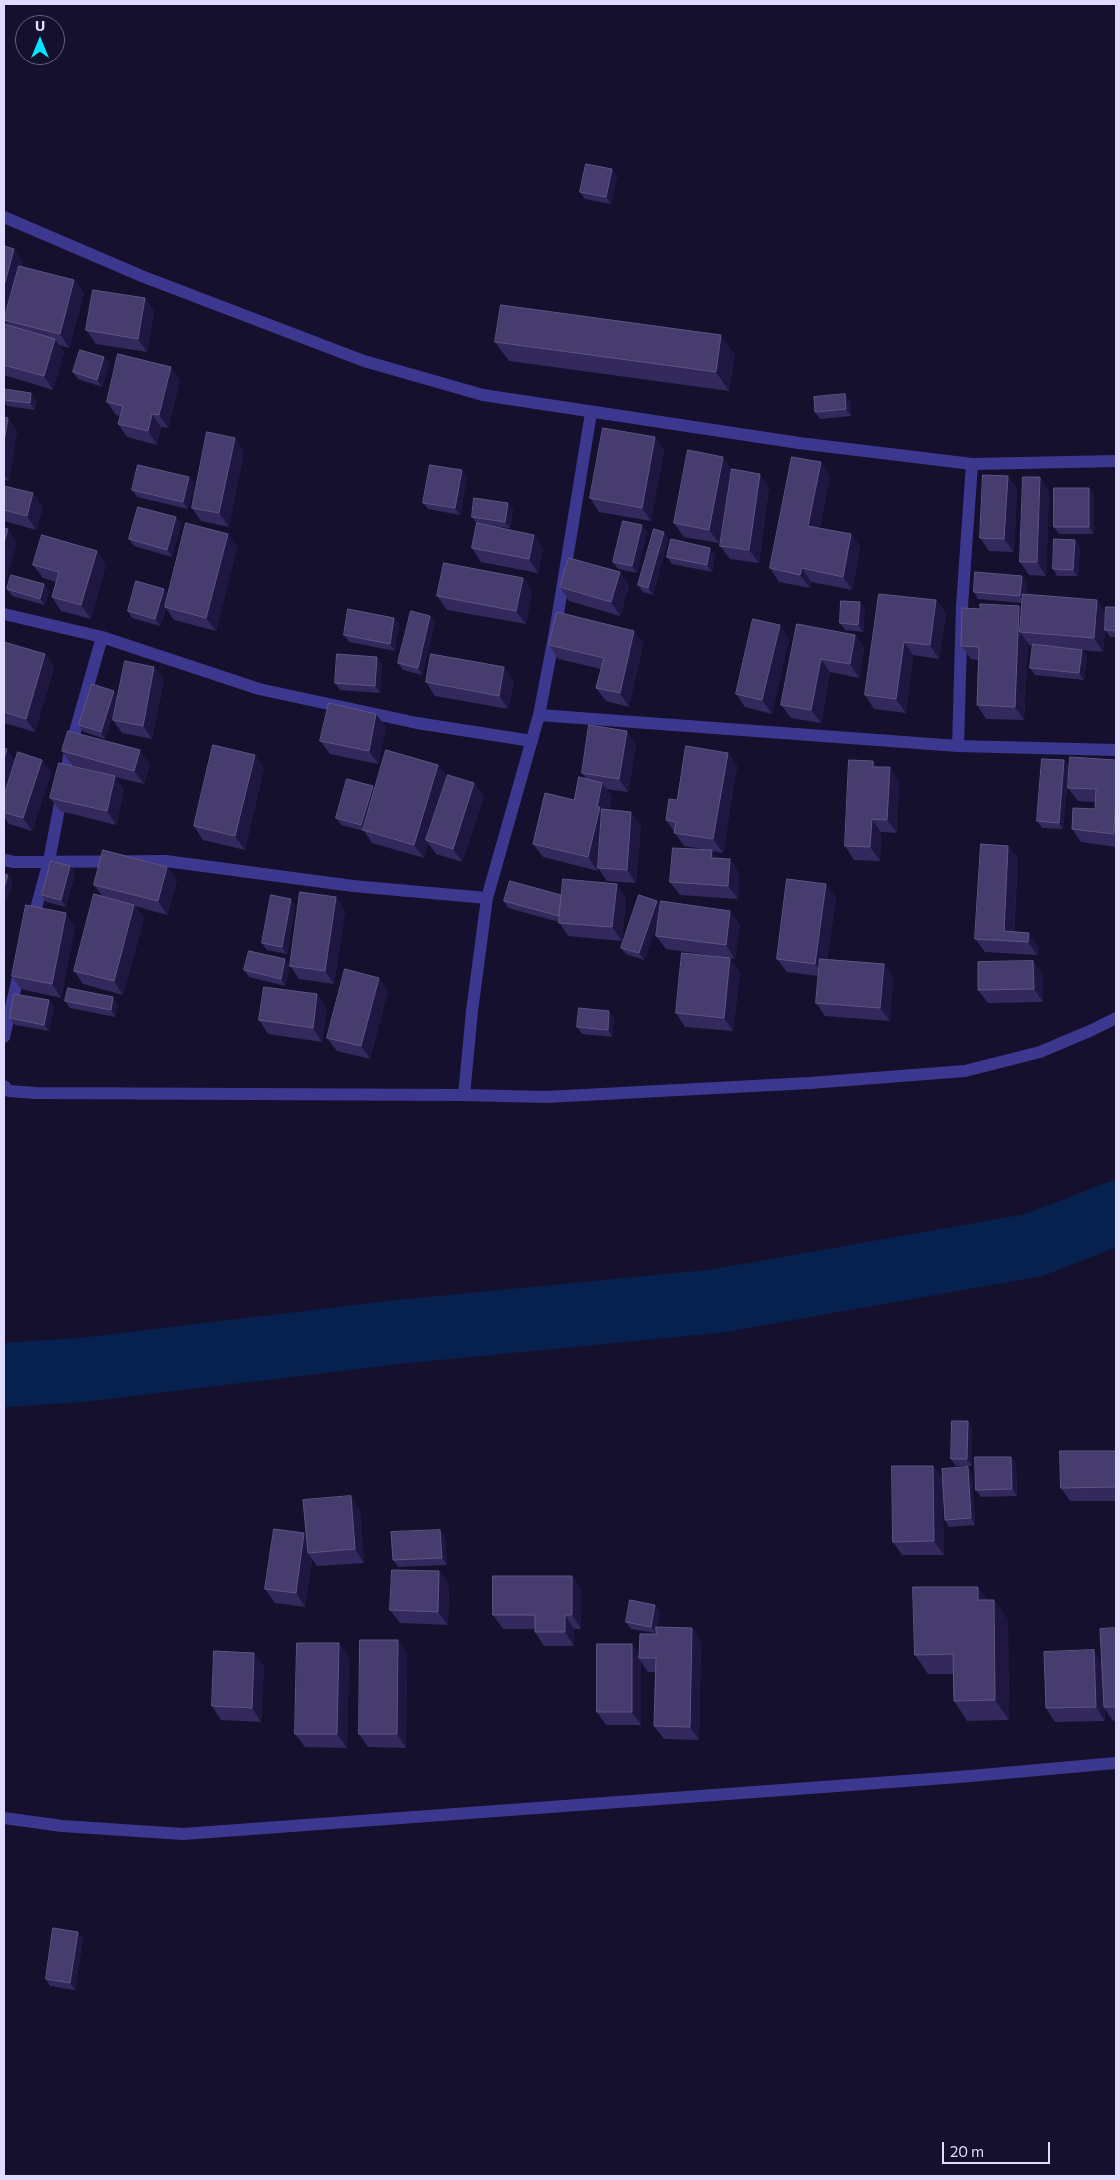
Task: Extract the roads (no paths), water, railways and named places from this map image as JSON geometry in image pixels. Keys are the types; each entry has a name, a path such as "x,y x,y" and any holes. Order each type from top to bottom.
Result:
{"street":[{"path":"4,217 144,277 364,361 483,395 591,413 799,443 972,464 1116,461"},
{"path":"464,1095 472,1011 487,898 539,715 591,413"},
{"path":"958,746 962,606 972,464"},
{"path":"4,614 102,637 259,689 417,723 532,740"},
{"path":"30,931 49,861 70,746 102,637"},
{"path":"539,715 958,746 1116,750"},
{"path":"4,860 14,862 166,861 353,886 487,898"},
{"path":"4,1037 23,960"},
{"path":"4,1086 9,1091 34,1093 546,1097 810,1083 965,1071 1040,1052 1116,1018"},
{"path":"4,1818 62,1826 183,1834 960,1777 1116,1763"}],"waterway":[{"path":"4,1375 81,1370 398,1332 717,1301 1034,1245 1116,1213"}]}
